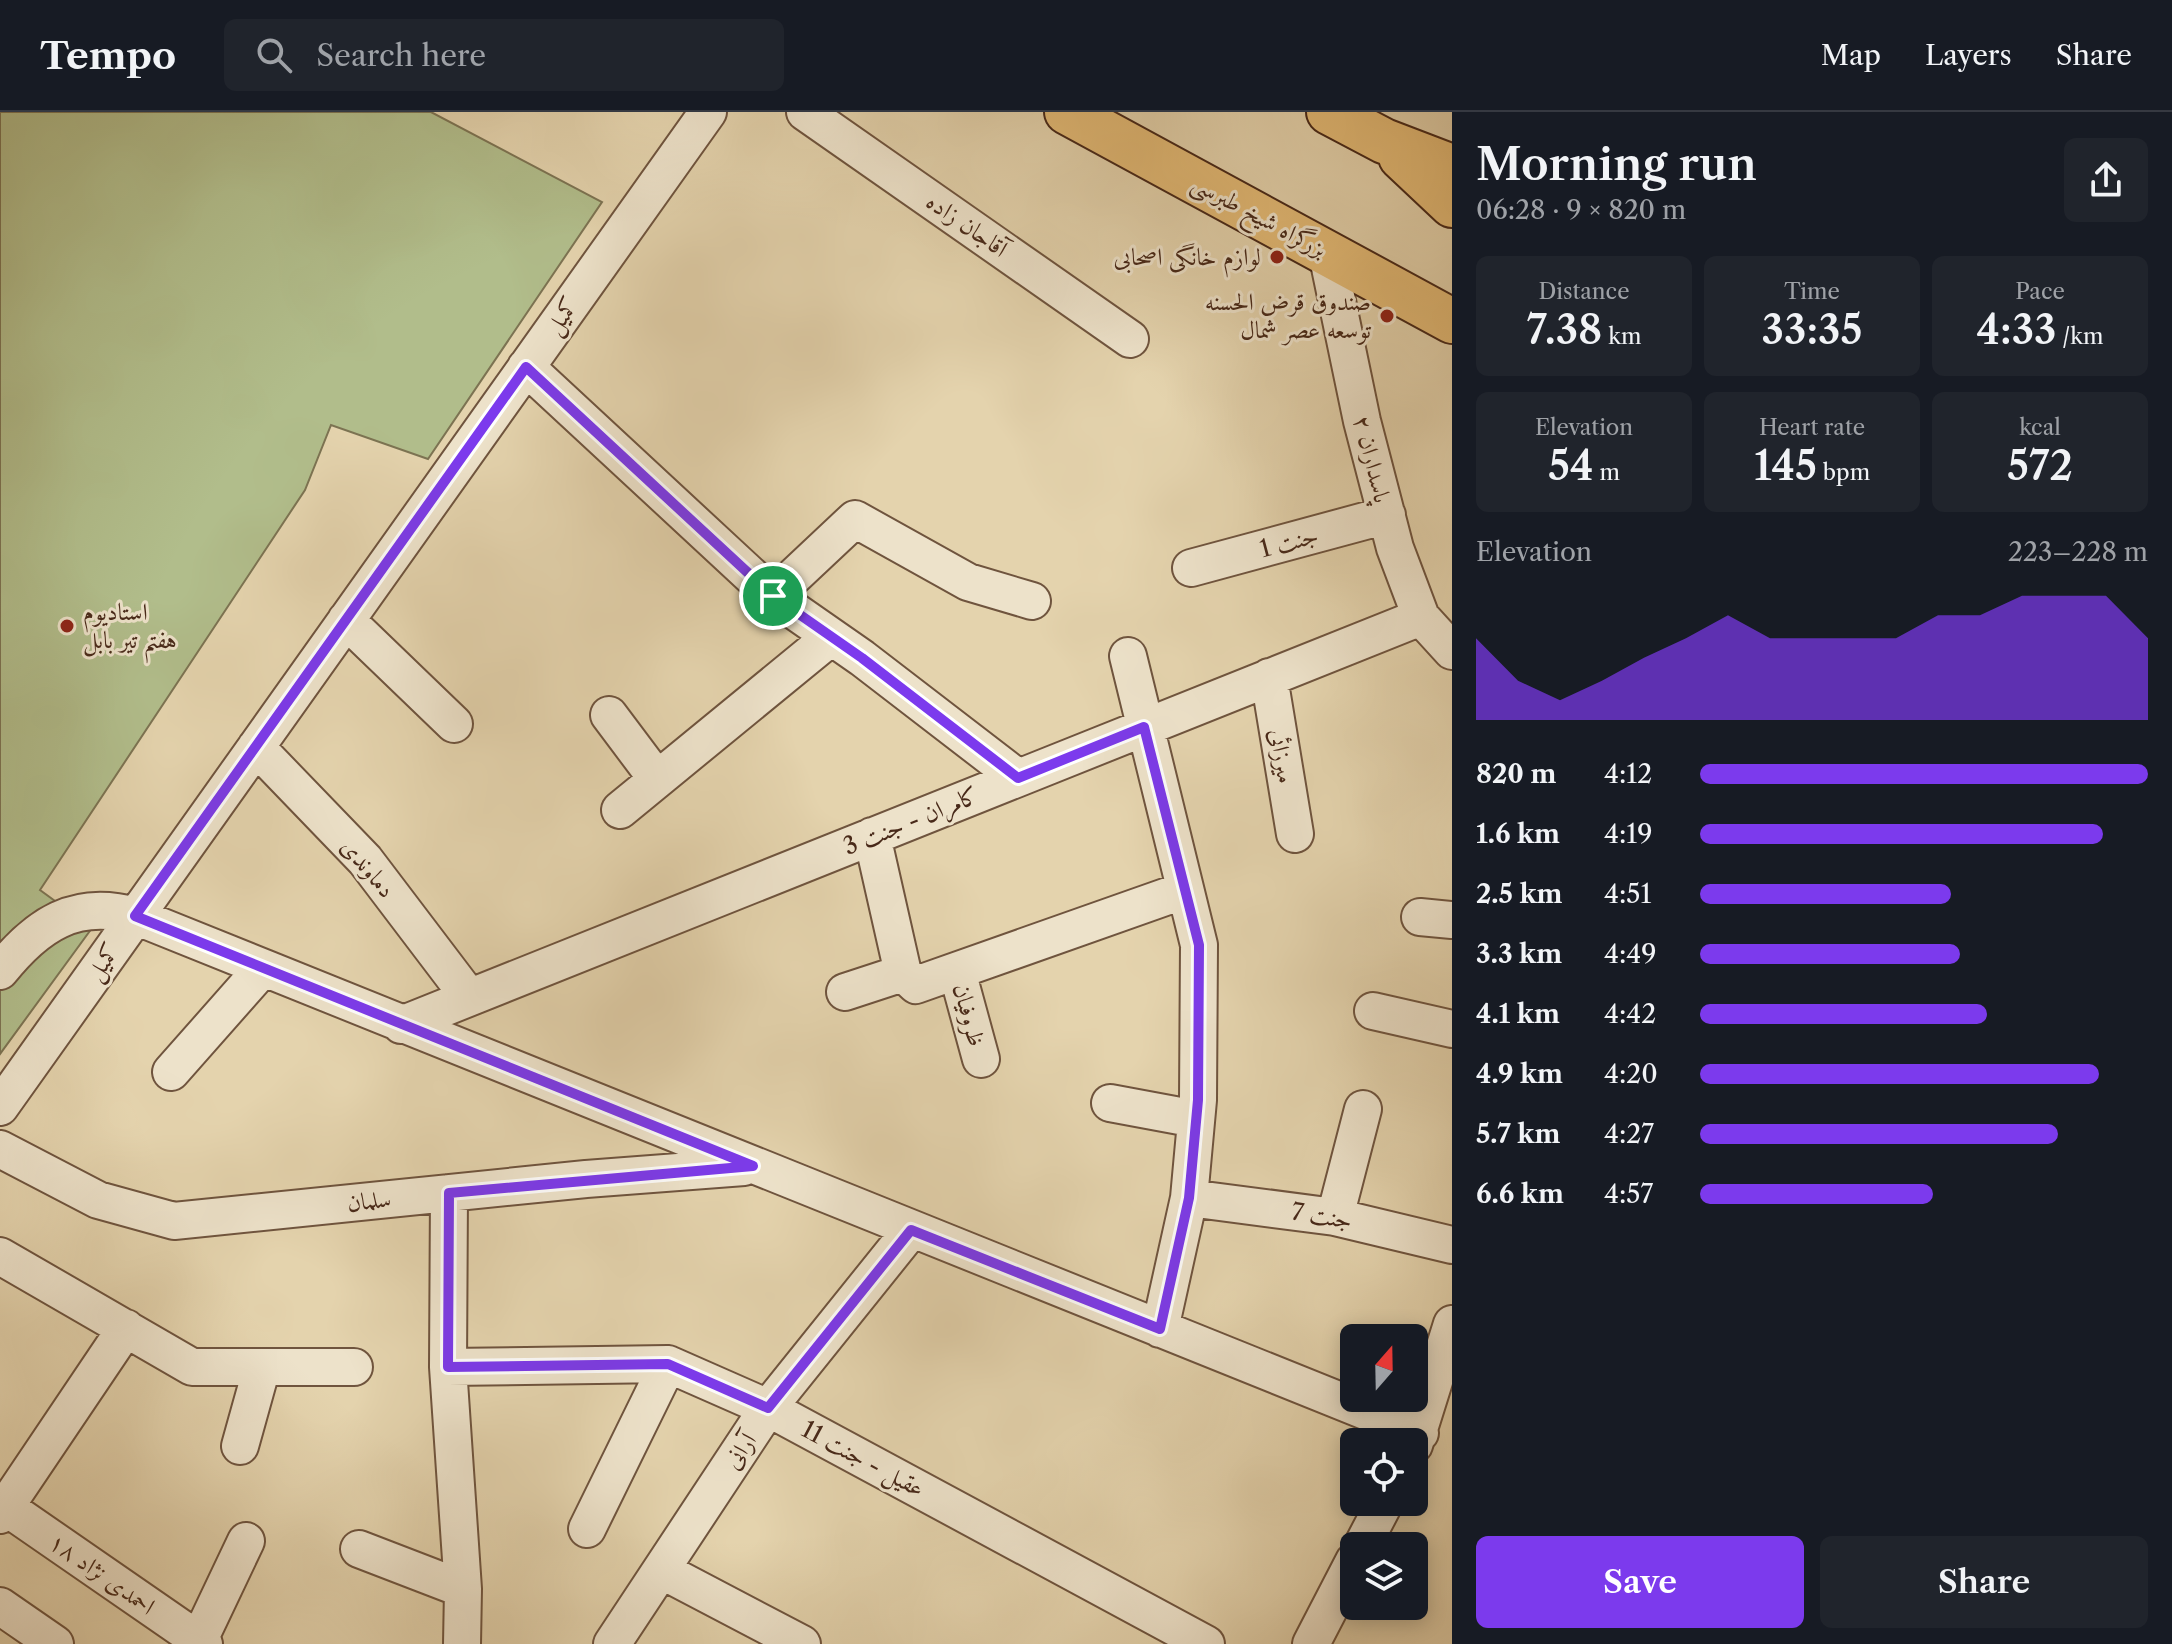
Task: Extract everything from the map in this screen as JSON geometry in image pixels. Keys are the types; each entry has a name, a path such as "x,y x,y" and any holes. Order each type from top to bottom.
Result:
{"highway":[{"name":"بزرگراه شیخ طبرسی","path":"1067,112 1452,321"},
{"path":"1329,112 1384,141 1452,167"},
{"path":"1384,141 1452,205"}],"street":[{"name":"کمیل","path":"0,1107 708,112"},
{"name":"آقاجان زاده","path":"805,112 1130,339"},
{"name":"پاسداران ۲","path":"1327,253 1362,421 1387,515 1421,617 1452,651"},
{"path":"526,367 773,596 1018,778"},
{"name":"جنت 1","path":"1191,568 1387,515"},
{"path":"773,596 855,519 968,582 1032,601"},
{"name":"کامران - جنت 3","path":"401,1025 1421,617"},
{"path":"346,620 454,724"},
{"path":"620,810 831,637"},
{"path":"1128,656 1199,945 1196,1119 1189,1198 1160,1329"},
{"name":"میرزائی","path":"1269,677 1295,834"},
{"path":"609,715 657,779"},
{"name":"دماوندی","path":"256,747 365,860 469,997"},
{"path":"872,836 903,973 916,985 1185,890"},
{"path":"0,971 44,928 70,913 99,909 135,916 1160,1329 1391,1428"},
{"path":"171,1072 262,969"},
{"name":"ظروفیان","path":"957,971 981,1059"},
{"path":"845,992 903,973"},
{"path":"1373,1011 1452,1029"},
{"path":"1110,1103 1196,1119"},
{"path":"1335,1217 1363,1109"},
{"name":"سلمان","path":"0,1149 98,1200 174,1221 753,1166"},
{"path":"449,1193 448,1367 463,1589 462,1644"},
{"name":"جنت 7","path":"1189,1198 1335,1217 1452,1245"},
{"name":"آرانی","path":"612,1644 768,1408 911,1230"},
{"path":"0,1256 192,1367 354,1367"},
{"path":"1420,1428 1452,1324"},
{"path":"2,1509 126,1328"},
{"path":"587,1529 668,1364"},
{"name":"عقیل - جنت 11","path":"448,1367 668,1364 768,1408 1206,1644"},
{"path":"240,1446 262,1367"},
{"name":"احمدی نژاد ۱۸","path":"2,1509 201,1642"},
{"path":"201,1642 246,1541"},
{"path":"359,1549 463,1589"},
{"path":"661,1570 802,1644"},
{"path":"1311,1644 1340,1588"},
{"path":"0,1606 55,1644"}],"green space":[{"path":"0,112 431,112 602,202 428,459 331,425 305,490 40,890 92,928 0,1054"}],"place":[{"name":"لوازم خانگی اصحابی","path":"1277,257"},
{"name":"صندوق قرض الحسنه توسعه عصر شمال","path":"1387,316"},
{"name":"استادیوم هفتم تیر بابل","path":"67,626"}],"route":[{"path":"526,367 773,596 862,658 1018,778 1144,727 1199,945 1198,1100 1189,1198 1160,1329 911,1230 768,1408 668,1364 448,1367 449,1193 753,1166 135,916 526,367"}]}
